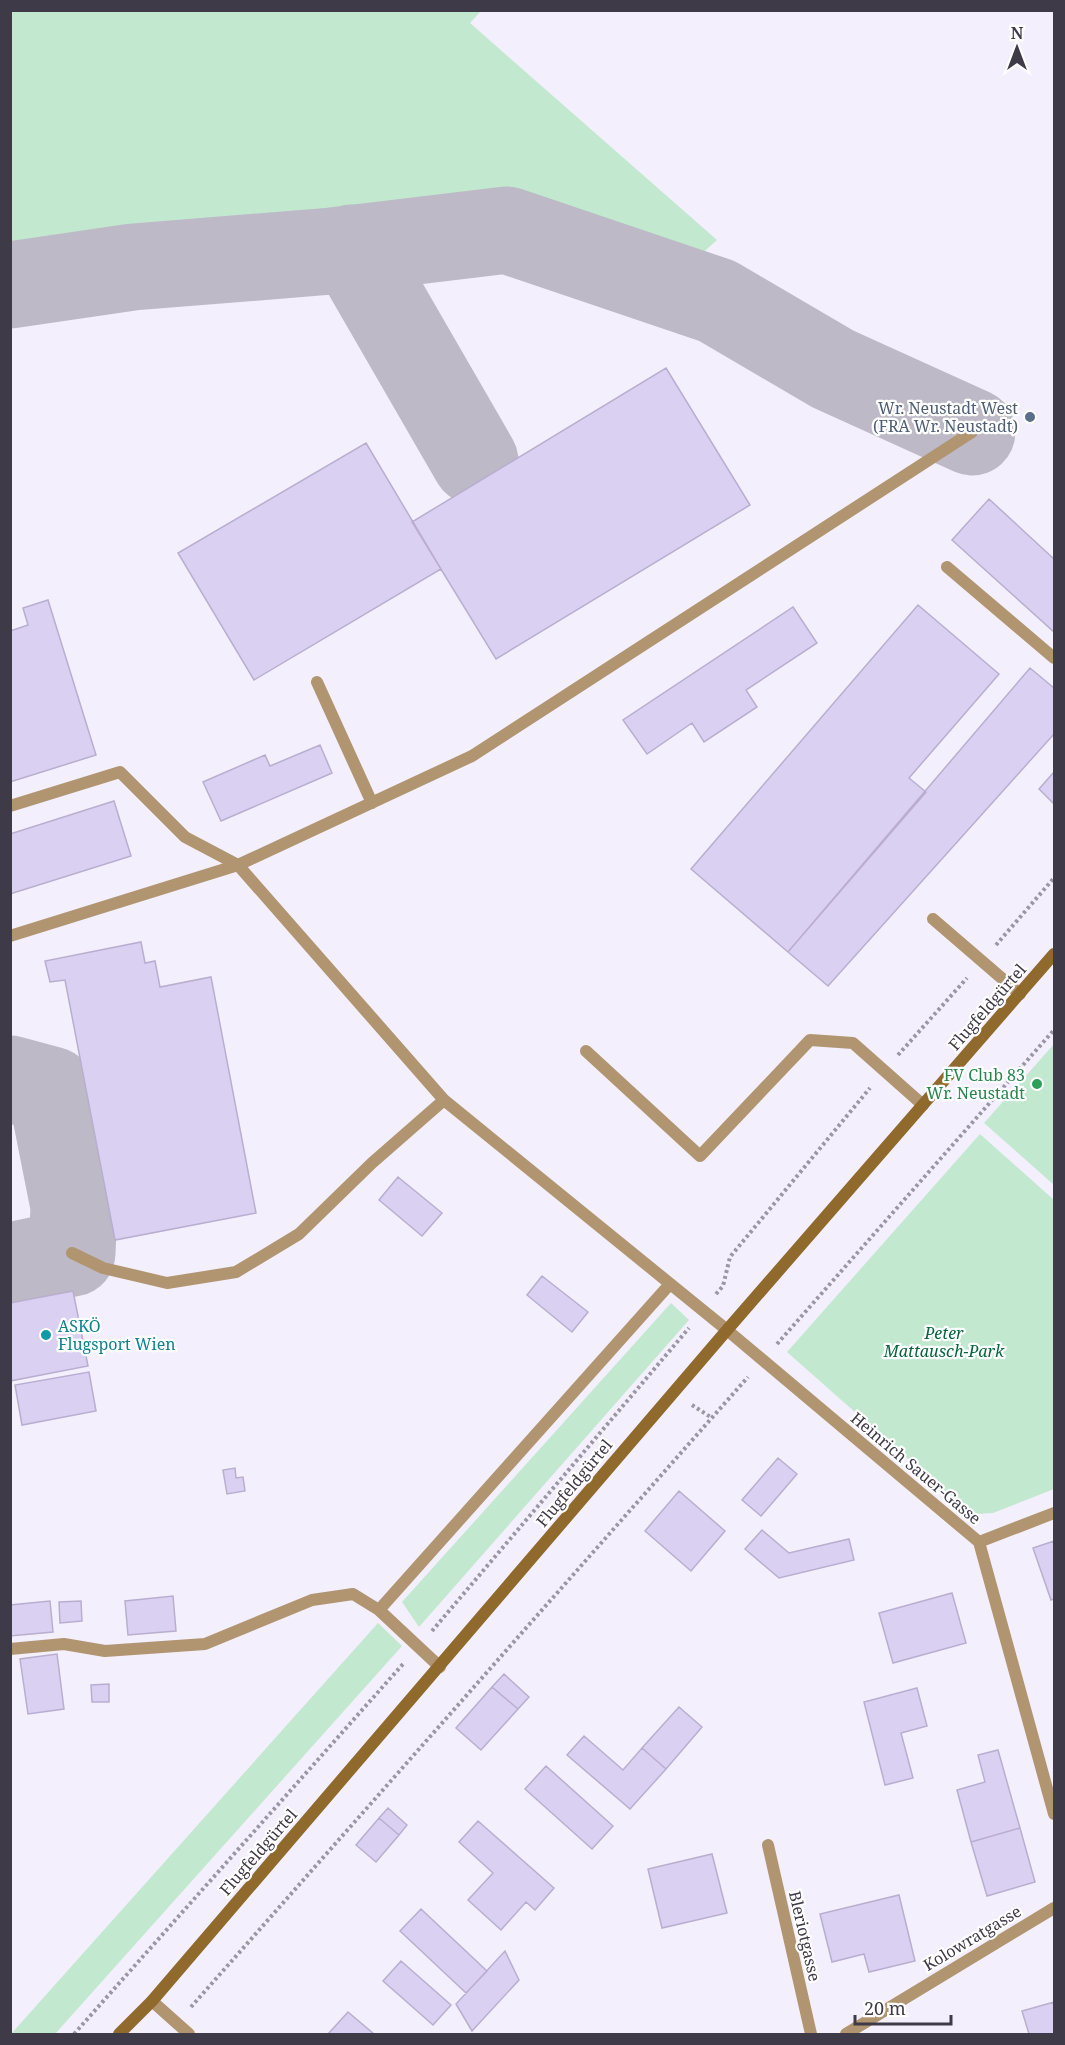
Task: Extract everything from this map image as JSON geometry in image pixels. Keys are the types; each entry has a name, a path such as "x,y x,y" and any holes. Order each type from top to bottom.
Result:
{"street":[{"path":"10,936 238,865 472,756 972,432"},
{"path":"947,567 1054,658"},
{"path":"317,682 372,803"},
{"path":"10,806 120,772 185,837 238,865"},
{"name":"Heinrich Sauer-Gasse","path":"238,865 444,1101 727,1330 979,1542 1054,1814"},
{"path":"933,919 1020,994"},
{"name":"Flugfeldgürtel","path":"119,2034 152,2001 727,1330 1054,954"},
{"path":"586,1051 700,1156 810,1040 853,1043 924,1105"},
{"path":"72,1253 103,1268 167,1283 236,1272 299,1234 372,1163 444,1101"},
{"path":"379,1610 670,1284"},
{"path":"979,1542 1054,1513"},
{"path":"10,1649 64,1644 105,1651 205,1644 312,1600 353,1594 379,1610 440,1667"},
{"name":"Bleriotgasse","path":"768,1845 811,2034"},
{"name":"Kolowratgasse","path":"846,2034 1054,1908"},
{"path":"152,2001 189,2034"}],"path":[{"path":"74,2034 418,1648 723,1286 730,1257 885,1071 1054,878"},
{"path":"176,2023 1054,1030"}],"green space":[{"path":"11,10 481,11 470,23 717,240 678,275 512,211 11,260"},
{"name":"FV Club 83 Wr. Neustadt","path":"1054,1044 1054,1185 984,1123"},
{"name":"Peter Mattausch-Park","path":"980,1134 1054,1200 1054,1489 993,1513 975,1514 961,1506 787,1352"},
{"path":"671,1303 689,1320 419,1627 402,1602"},
{"path":"378,1623 402,1646 55,2034 11,2034"}],"building":[{"path":"666,368 750,505 496,659 412,522"},
{"path":"366,443 441,569 254,680 178,553"},
{"path":"989,499 1054,559 1054,632 952,540"},
{"path":"48,600 96,755 10,782 10,631 28,625 23,608"},
{"path":"918,605 999,674 909,778 926,792 788,952 691,869"},
{"path":"793,607 817,643 746,690 757,707 704,742 692,723 647,754 623,720"},
{"path":"1030,668 1054,688 1054,734 828,986 788,952"},
{"path":"320,745 332,773 221,821 203,782 265,755 270,766"},
{"path":"1054,772 1054,804 1039,789"},
{"path":"114,801 131,856 10,894 10,834"},
{"path":"141,942 145,963 155,961 160,987 211,977 256,1213 115,1240 65,980 50,982 45,961"},
{"path":"398,1177 442,1213 422,1236 379,1200"},
{"path":"542,1276 588,1312 572,1332 527,1295"},
{"name":"ASKÖ Flugsport Wien","path":"73,1291 88,1366 10,1381 10,1303"},
{"path":"89,1372 96,1411 22,1425 15,1385"},
{"path":"778,1458 797,1474 761,1516 742,1500"},
{"path":"235,1468 236,1478 243,1477 245,1491 227,1494 223,1470"},
{"path":"679,1491 725,1531 691,1571 645,1531"},
{"path":"762,1530 789,1553 849,1539 854,1560 779,1578 745,1549"},
{"path":"1054,1541 1054,1599 1051,1600 1033,1548"},
{"path":"952,1593 966,1643 893,1663 879,1613"},
{"path":"173,1596 176,1631 128,1635 125,1601"},
{"path":"50,1601 53,1632 10,1636 10,1605"},
{"path":"81,1601 82,1621 60,1623 59,1602"},
{"path":"57,1654 64,1709 28,1714 20,1659"},
{"path":"504,1674 529,1697 518,1709 492,1687"},
{"path":"109,1684 109,1702 92,1702 91,1685"},
{"path":"492,1687 518,1709 481,1750 456,1728"},
{"path":"917,1688 927,1726 901,1733 913,1778 885,1785 864,1702"},
{"path":"679,1707 702,1727 666,1769 642,1748"},
{"path":"584,1736 623,1770 642,1748 666,1769 630,1809 567,1755"},
{"path":"998,1750 1020,1828 971,1842 957,1790 985,1782 978,1755"},
{"path":"546,1766 613,1826 592,1849 525,1789"},
{"path":"388,1808 407,1825 399,1835 379,1818"},
{"path":"379,1818 399,1835 376,1862 356,1845"},
{"path":"478,1821 554,1888 535,1910 526,1902 501,1930 468,1900 493,1873 459,1842"},
{"path":"1020,1828 1035,1882 987,1896 971,1842"},
{"path":"712,1854 727,1913 662,1928 648,1869"},
{"path":"899,1895 915,1961 869,1972 864,1954 832,1962 820,1914"},
{"path":"421,1909 487,1971 466,1993 400,1931"},
{"path":"505,1951 519,1980 472,2031 456,2004"},
{"path":"401,1961 451,2005 433,2025 383,1981"},
{"path":"1054,2002 1054,2034 1029,2034 1022,2011"},
{"path":"348,2012 374,2034 328,2034"}],"taxiway":[{"path":"10,285 133,267 332,251 507,230 717,301 833,369 972,432"},
{"path":"352,248 475,461"},
{"path":"10,1079 51,1090 74,1206 72,1253 10,1266"}],"place":[{"name":"Wr. Neustadt West (FRA Wr. Neustadt)","path":"1030,417"},
{"name":"FV Club 83 Wr. Neustadt","path":"1037,1084"},
{"name":"ASKÖ Flugsport Wien","path":"46,1335"}]}
